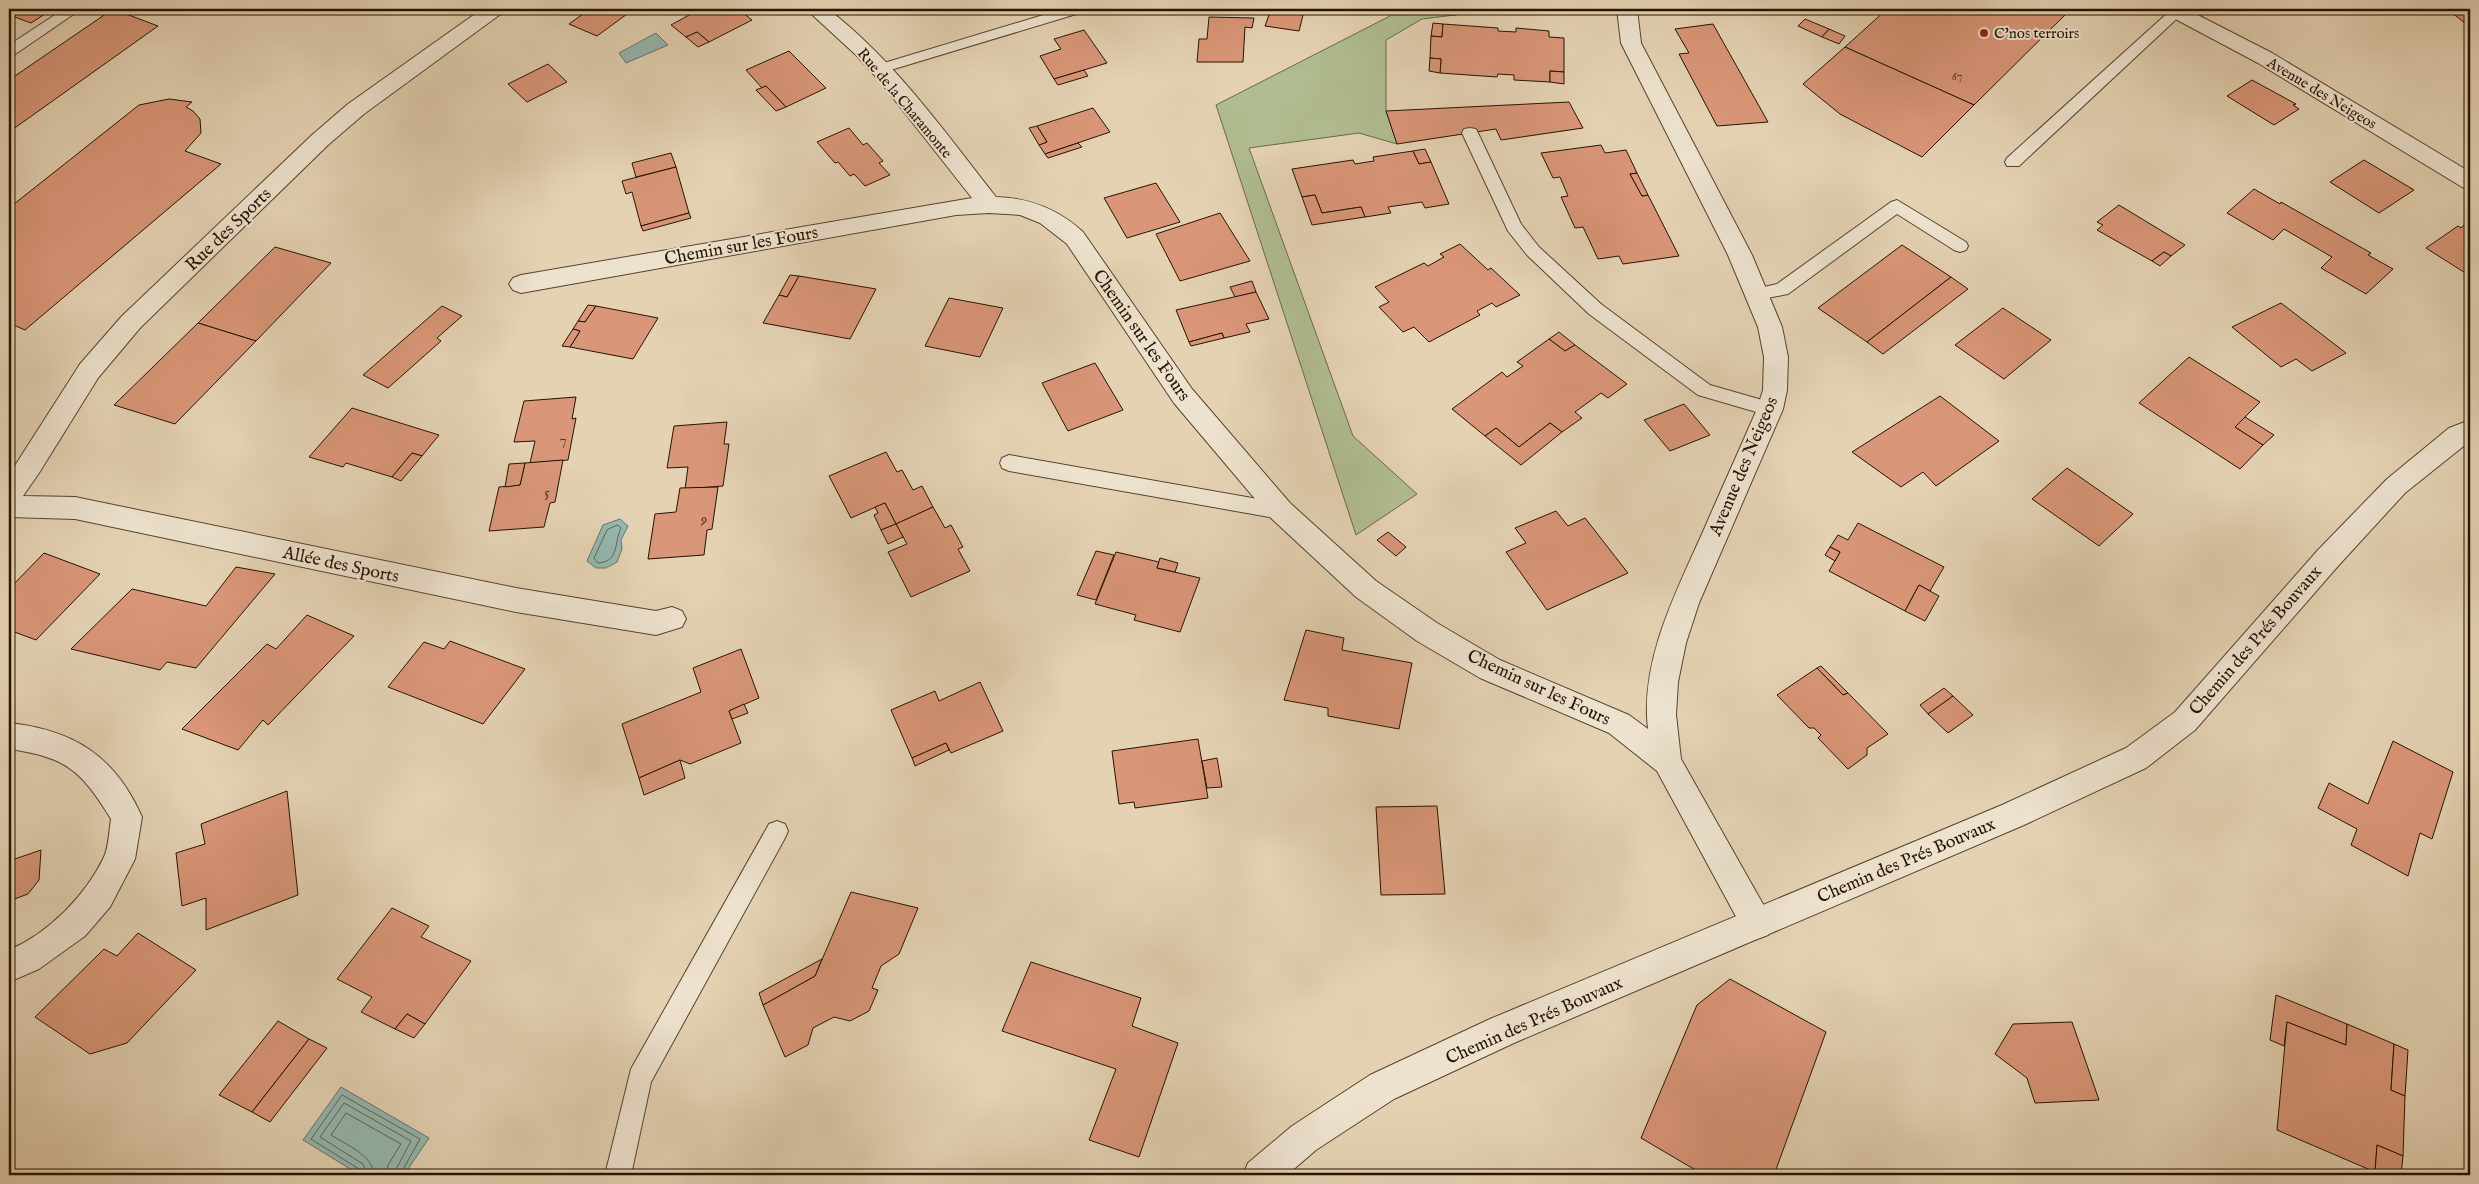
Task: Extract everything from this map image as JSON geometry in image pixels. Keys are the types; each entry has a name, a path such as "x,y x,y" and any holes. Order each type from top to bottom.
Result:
{"street":[{"name":"Rue des Sports","path":"9,494 30,466 90,372 131,322 349,115 495,9"},
{"name":"Rue de la Charamonte","path":"816,9 857,45 879,69 988,203"},
{"name":"Avenue des Neigeos","path":"1627,9 1631,43 1740,255 1770,327 1776,357 1775,390 1770,409 1684,603 1672,643 1664,682 1661,715 1667,761 1757,924"},
{"name":"Avenue des Neigeos","path":"2174,10 2265,58 2470,182"},
{"name":"Chemin sur les Fours","path":"520,284 956,207 988,203 1017,205 1042,214 1062,224 1075,238 1183,396 1280,511 1366,589 1427,632 1490,668 1619,724 1667,761"},
{"name":"Chemin des Prés Bouvaux","path":"1260,1175 1304,1138 1382,1087 1502,1031 2013,815 2136,758 2185,721 2218,686 2328,558 2396,486 2458,435 2470,430"},
{"name":"Allée des Sports","path":"9,506 75,508 516,600 656,623 672,619"},
{"path":"9,736 37,738 77,754 107,784 127,817 120,859 99,896 74,925 28,958 9,966"}],"lane":[{"path":"9,52 74,9"},
{"path":"879,69 1078,9"},
{"path":"2013,162 2174,10"},
{"path":"1470,133 1514,227 1533,251 1595,309 1704,390 1770,409"},
{"path":"1757,294 1782,290 1897,206 1960,246"},
{"path":"1009,463 1280,511"},
{"path":"618,1175 640,1078 777,831"}],"green space":[{"path":"1391,9 1487,9 1488,11 1422,19 1386,40 1386,111 1397,144 1359,133 1249,148 1353,436 1417,494 1356,535 1216,105 1390,16"}],"water":[{"path":"656,33 668,45 626,63 619,53"},
{"path":"620,519 628,526 621,540 622,549 617,562 606,568 596,568 587,561 603,525"},
{"path":"341,1087 429,1138 404,1175 360,1175 303,1140"}],"building":[{"path":"9,9 53,9 31,23 12,16 9,18"},
{"path":"113,9 158,26 9,132 9,80"},
{"path":"590,9 634,9 597,36 569,24"},
{"path":"700,9 738,9 752,20 709,42 697,32 686,37 671,25"},
{"path":"1271,9 1304,11 1299,31 1265,26"},
{"path":"1887,9 2071,9 1974,105 1845,47"},
{"path":"2447,9 2470,9 2470,27"},
{"path":"1209,17 1254,18 1252,28 1245,27 1243,62 1197,62 1199,39 1207,39"},
{"path":"1805,19 1829,29 1822,37 1798,26"},
{"path":"1433,23 1443,24 1442,37 1431,36"},
{"path":"1443,24 1498,28 1498,31 1516,32 1516,28 1549,31 1549,37 1564,38 1564,72 1550,71 1550,82 1514,80 1514,75 1498,74 1497,77 1440,73 1441,59 1430,58 1431,36 1442,37"},
{"path":"1713,24 1768,122 1717,126 1679,54 1689,53 1675,29"},
{"path":"1829,29 1845,36 1839,44 1822,37"},
{"path":"1084,30 1107,63 1054,79 1040,56 1061,49 1054,39"},
{"path":"697,32 709,42 698,47 686,37"},
{"path":"1845,47 1974,105 1922,157 1840,114 1803,84"},
{"path":"789,51 826,88 786,107 766,86 762,88 746,70"},
{"path":"1430,58 1441,59 1440,73 1429,71"},
{"path":"548,64 567,82 527,102 508,84"},
{"path":"1084,70 1088,76 1058,85 1054,79"},
{"path":"1550,71 1564,72 1564,84 1550,82"},
{"path":"2252,80 2296,104 2293,105 2299,109 2274,125 2227,96"},
{"path":"766,86 786,107 776,111 756,90"},
{"path":"169,99 192,102 186,107 193,111 200,119 201,133 185,151 221,164 25,330 9,323 9,208 139,105"},
{"path":"1569,102 1583,128 1501,140 1496,129 1397,144 1386,111"},
{"path":"1093,108 1110,132 1045,154 1039,145 1047,142 1037,126"},
{"path":"1037,126 1047,142 1039,145 1029,128"},
{"path":"849,128 863,145 867,143 883,161 879,163 890,175 865,186 854,174 850,176 838,162 835,163 817,142"},
{"path":"1078,143 1082,147 1048,158 1045,154"},
{"path":"1601,145 1605,153 1626,150 1637,173 1630,174 1642,196 1648,195 1679,256 1623,264 1619,256 1598,259 1583,227 1575,228 1561,197 1568,196 1560,177 1553,178 1541,153"},
{"path":"1425,149 1431,162 1419,164 1413,151"},
{"path":"1413,151 1419,164 1431,162 1449,204 1425,208 1422,202 1388,207 1391,213 1365,217 1361,207 1322,213 1315,195 1302,197 1292,169 1353,160 1355,164 1374,161 1373,157"},
{"path":"671,153 676,167 636,177 632,163"},
{"path":"2364,160 2414,190 2379,213 2330,182"},
{"path":"676,167 689,213 641,226 632,192 626,194 622,181"},
{"path":"1637,173 1648,195 1642,196 1630,174"},
{"path":"1156,183 1180,222 1127,238 1104,198"},
{"path":"2254,189 2280,204 2281,202 2371,253 2368,255 2393,269 2366,294 2321,268 2332,257 2284,229 2273,240 2227,213"},
{"path":"1315,195 1322,213 1361,207 1365,217 1312,225 1302,197"},
{"path":"2119,205 2185,245 2171,256 2164,252 2152,261 2097,230 2103,225 2097,222"},
{"path":"689,213 691,218 643,231 641,226"},
{"path":"1220,213 1250,261 1180,281 1156,234"},
{"path":"2465,224 2470,227 2470,276 2426,248 2458,226 2461,228"},
{"path":"1460,244 1488,270 1491,268 1520,295 1496,307 1492,303 1477,311 1480,315 1429,342 1414,327 1403,332 1379,307 1389,302 1375,287 1424,263 1428,266 1444,257 1440,254"},
{"path":"1902,245 1951,277 1867,342 1818,308"},
{"path":"275,247 331,263 256,341 198,323"},
{"path":"2164,252 2171,256 2160,266 2152,261"},
{"path":"790,275 799,276 787,297 779,295"},
{"path":"799,276 876,289 850,339 763,323 779,295 787,297"},
{"path":"1951,277 1968,289 1883,354 1867,342"},
{"path":"1252,281 1256,292 1235,297 1230,287"},
{"path":"1256,292 1269,319 1246,324 1250,332 1224,338 1222,333 1189,342 1176,310"},
{"path":"949,298 1003,308 980,357 925,346"},
{"path":"2281,303 2346,353 2312,371 2296,359 2281,367 2232,327"},
{"path":"588,305 596,306 585,322 578,321"},
{"path":"442,306 462,316 437,338 441,341 388,388 363,375"},
{"path":"596,306 658,318 633,359 570,347 580,331 573,329 578,321 585,322"},
{"path":"2003,308 2051,340 2004,379 1955,345"},
{"path":"198,323 256,341 175,424 114,405"},
{"path":"573,329 580,331 570,347 562,346"},
{"path":"1559,332 1575,345 1565,351 1549,339"},
{"path":"1222,333 1224,338 1191,346 1189,342"},
{"path":"1549,339 1565,351 1575,345 1627,384 1608,398 1601,393 1575,412 1582,418 1562,432 1550,423 1519,447 1496,428 1485,436 1452,409 1502,372 1507,377 1523,366 1517,362"},
{"path":"2189,357 2260,402 2235,427 2263,445 2240,469 2139,403"},
{"path":"1095,363 1123,410 1068,431 1042,383"},
{"path":"1940,396 1999,441 1936,486 1923,472 1901,487 1852,452"},
{"path":"576,397 572,419 576,418 568,460 530,463 535,441 514,442 524,401"},
{"path":"1684,404 1710,435 1670,451 1644,420"},
{"path":"352,408 439,435 422,456 412,453 392,477 346,463 343,467 309,457"},
{"path":"2245,417 2274,435 2263,445 2235,427"},
{"path":"727,422 724,444 729,444 723,486 685,489 688,467 667,468 674,426"},
{"path":"1550,423 1562,432 1521,465 1485,436 1496,428 1519,447"},
{"path":"886,452 897,472 902,470 913,490 922,486 933,507 896,524 885,503 851,518 829,476"},
{"path":"412,453 422,456 401,481 392,477"},
{"path":"563,460 555,502 550,503 544,527 489,531 499,487 520,485 525,463"},
{"path":"525,463 520,485 505,487 509,464"},
{"path":"2067,468 2133,514 2099,546 2032,499"},
{"path":"718,487 712,529 707,530 704,555 648,559 655,514 676,512 680,488"},
{"path":"885,503 896,524 881,530 874,515 878,513 875,507"},
{"path":"933,507 945,528 951,525 963,547 958,549 970,571 911,597 888,552 907,544 896,524"},
{"path":"1556,511 1568,526 1585,518 1628,573 1547,610 1506,552 1526,543 1515,528"},
{"path":"1858,523 1944,567 1930,591 1919,585 1905,611 1829,571 1840,552 1830,547 1838,535 1848,540"},
{"path":"896,524 903,537 888,544 881,530"},
{"path":"1388,532 1406,547 1396,556 1377,540"},
{"path":"1830,547 1840,552 1835,561 1825,555"},
{"path":"1096,551 1114,555 1096,600 1077,595"},
{"path":"1116,552 1159,562 1157,568 1200,578 1180,632 1134,620 1136,615 1095,604"},
{"path":"44,553 100,574 36,640 9,630 9,589"},
{"path":"1160,558 1178,563 1175,572 1157,568"},
{"path":"236,567 275,574 196,668 167,662 160,670 71,649 132,589 206,606"},
{"path":"1919,585 1939,596 1925,621 1905,611"},
{"path":"307,615 354,636 268,725 263,720 238,750 182,729 267,644 276,649"},
{"path":"1306,630 1344,638 1342,650 1412,663 1399,729 1328,716 1328,708 1284,700"},
{"path":"450,641 525,669 483,724 388,687 424,642 444,649"},
{"path":"741,649 759,698 729,711 741,743 690,764 680,760 639,778 622,724 701,692 693,668"},
{"path":"1821,666 1848,693 1843,695 1817,668"},
{"path":"1817,668 1843,695 1848,693 1888,734 1867,748 1867,755 1848,769 1818,738 1821,735 1814,728 1809,728 1777,695"},
{"path":"980,682 1003,731 951,753 946,743 912,758 891,710 935,691 939,701"},
{"path":"1944,688 1953,696 1928,714 1920,705"},
{"path":"1953,696 1973,715 1948,733 1928,714"},
{"path":"744,704 748,713 732,719 729,711"},
{"path":"1198,739 1208,798 1135,808 1134,802 1119,804 1112,751"},
{"path":"2393,741 2453,772 2432,839 2420,833 2408,876 2351,845 2357,829 2318,808 2329,783 2368,804"},
{"path":"946,743 949,750 915,766 912,758"},
{"path":"1217,758 1222,787 1207,788 1202,761"},
{"path":"680,760 685,778 644,795 639,778"},
{"path":"287,791 298,895 206,930 206,898 182,906 176,853 205,844 201,824"},
{"path":"1437,806 1445,894 1381,895 1376,807"},
{"path":"41,850 39,880 28,894 9,901 9,861"},
{"path":"851,892 918,908 899,954 881,966 872,988 878,990 869,1011 850,1021 834,1017 813,1028 808,1045 785,1057 763,1005 815,976"},
{"path":"392,908 429,926 421,937 471,961 425,1024 407,1014 395,1029 361,1012 372,997 337,979"},
{"path":"138,933 196,970 127,1043 90,1054 35,1017 104,949 117,956"},
{"path":"822,959 815,976 763,1005 759,993"},
{"path":"1031,962 1141,998 1132,1026 1178,1043 1139,1157 1089,1140 1116,1069 1002,1031"},
{"path":"1730,979 1826,1032 1774,1175 1704,1175 1641,1138 1697,1005"},
{"path":"2276,995 2347,1024 2346,1045 2287,1022 2284,1046 2270,1040"},
{"path":"407,1014 425,1024 414,1038 395,1029"},
{"path":"278,1021 309,1039 252,1112 219,1095"},
{"path":"2072,1022 2099,1100 2035,1103 2027,1078 1995,1054 2013,1024"},
{"path":"2287,1022 2346,1045 2347,1024 2394,1044 2391,1090 2405,1096 2403,1156 2377,1145 2375,1172 2277,1130"},
{"path":"309,1039 327,1048 270,1122 252,1112"},
{"path":"2394,1044 2408,1050 2405,1096 2391,1090"},
{"path":"2377,1145 2403,1156 2401,1175 2381,1175 2375,1172"}],"place":[{"name":"C'nos terroirs","path":"1984,33"}]}
